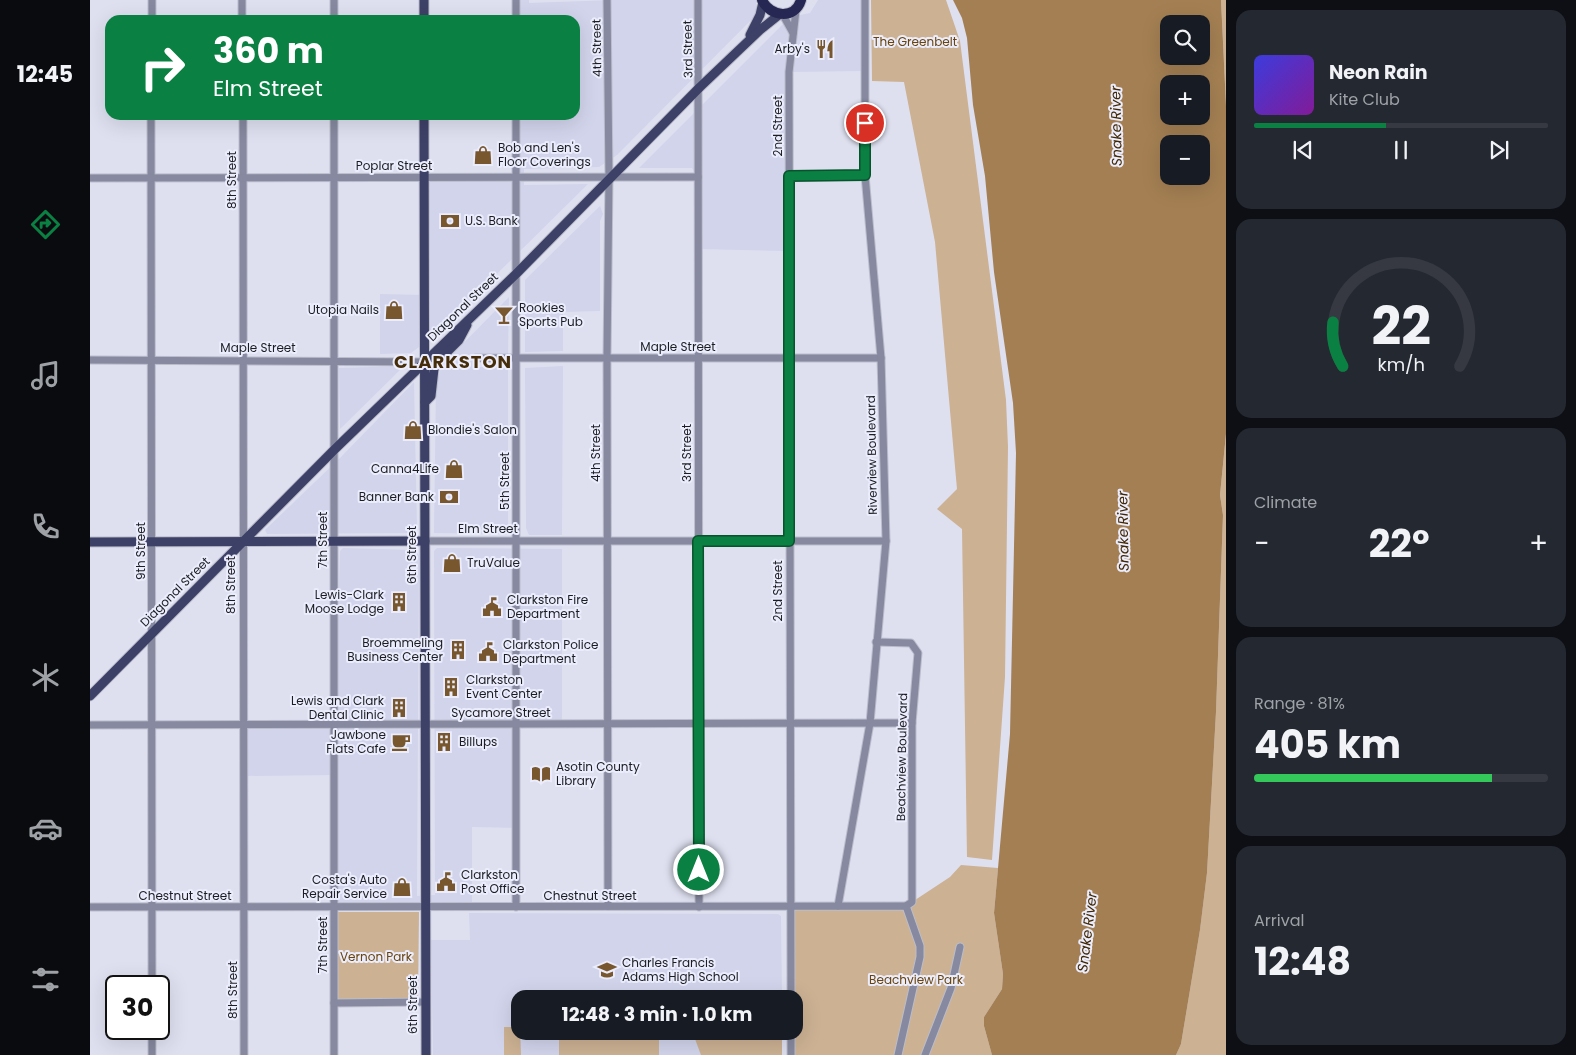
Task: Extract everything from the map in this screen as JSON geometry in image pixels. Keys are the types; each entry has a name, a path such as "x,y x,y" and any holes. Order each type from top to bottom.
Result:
{"highway":[{"path":"762,1 770,11 782,15 800,3"}],"main road":[{"path":"424,0 424,15"},
{"name":"Diagonal Street","path":"747,42 760,15 762,1"},
{"name":"Diagonal Street","path":"90,696 334,449 516,274 609,177 700,87 747,42 782,15"},
{"name":"6th Street","path":"424,120 426,1055"},
{"path":"425,402 431,396 434,369 459,340 472,316"},
{"name":"Elm Street","path":"90,542 425,541"}],"street":[{"path":"152,0 152,15"},
{"path":"242,0 242,15"},
{"path":"334,0 334,15"},
{"path":"516,0 516,15"},
{"name":"4th Street","path":"608,0 608,906"},
{"name":"3rd Street","path":"698,0 700,87 698,177 699,907"},
{"name":"Riverview Boulevard","path":"838,906 870,723 886,541 881,358 865,175 865,0"},
{"name":"2nd Street","path":"791,990 790,64 793,34 800,3"},
{"path":"782,15 793,34"},
{"name":"9th Street","path":"152,120 152,975"},
{"name":"8th Street","path":"243,120 244,1055"},
{"name":"7th Street","path":"334,120 334,1055"},
{"name":"5th Street","path":"516,120 516,907"},
{"path":"789,176 865,175"},
{"name":"Poplar Street","path":"90,178 698,177"},
{"name":"Maple Street","path":"476,358 881,358"},
{"name":"Maple Street","path":"90,360 244,359 425,362"},
{"name":"Elm Street","path":"425,541 886,541"},
{"name":"Beachview Boulevard","path":"876,642 912,643 918,653 912,723 912,902 906,906"},
{"name":"Sycamore Street","path":"90,725 912,723"},
{"path":"898,1055 920,958 920,946 906,906"},
{"name":"Chestnut Street","path":"90,907 906,906"},
{"path":"925,1055 951,988 960,947"},
{"path":"334,1003 426,1002"},
{"path":"152,1040 152,1055"},
{"path":"791,1040 791,1055"}],"shaded area":[{"path":"516,0 529,0 529,3 613,0 756,0 756,15 617,155 599,167 524,169 524,185 588,184 434,336 411,353 380,354 380,294 424,295 424,177 515,176 516,120 580,120 580,15 516,15"},
{"path":"818,0 865,0 864,71 790,72 789,251 698,249 698,177 692,168 639,168 790,17 810,13"},
{"path":"600,206 603,214 600,221 600,311 563,312 563,351 525,352 525,280"},
{"path":"509,297 508,354 473,354 473,367 508,367 508,534 434,533 436,384 442,365"},
{"path":"404,366 340,429 339,368"},
{"path":"563,366 562,535 529,535 526,528 525,368"},
{"path":"414,382 417,529 414,533 267,534 265,530 341,457"},
{"path":"343,548 414,550 419,555 417,896 435,895 434,551 437,548 562,549 562,724 516,724 516,828 472,827 472,907 334,907 335,775 244,776 244,724 335,724 340,551"},
{"name":"Charles Francis Adams High School","path":"469,913 778,914 781,916 782,990 511,990 511,1040 782,1040 782,1055 433,1055 431,940 470,940"}],"green space":[{"name":"The Greenbelt","path":"871,0 946,0 960,41 1006,400 1008,447 1005,677 992,860 967,857 962,529 937,509 957,489 935,242 904,82 872,81"},
{"path":"1221,0 1226,0 1226,105"},
{"path":"1226,434 1226,1055 1176,1055 1181,1044 1200,930 1207,873 1216,712 1223,515 1220,495"},
{"name":"Beachview Park","path":"961,865 998,868 994,913 1003,974 1002,989 984,1017 984,1026 992,1055 791,1055 791,1040 803,1040 803,990 791,990 790,906 906,906 950,877"},
{"name":"Vernon Park","path":"334,912 419,912 418,1003 334,1003"},
{"path":"504,1027 511,1027 511,1040 520,1040 521,1055 504,1055"},
{"path":"559,1040 659,1040 659,1055 559,1055"},
{"path":"695,1040 782,1040 782,1055 701,1055"}],"water":[{"name":"Snake River","path":"953,0 1221,0 1226,105 1226,434 1220,495 1223,515 1216,712 1207,873 1200,930 1181,1044 1176,1055 992,1055 984,1026 984,1017 1002,989 1003,974 994,913 1010,734 1016,453 1013,403 994,272 985,176 973,105 967,38 962,18"}],"place":[{"name":"Arby's","path":"825,49"},
{"name":"Bob and Len's Floor Coverings","path":"483,155"},
{"name":"U.S. Bank","path":"450,221"},
{"name":"Utopia Nails","path":"394,310"},
{"name":"Rookies Sports Pub","path":"504,315"},
{"name":"Blondie's Salon","path":"413,430"},
{"name":"Canna4Life","path":"454,469"},
{"name":"Banner Bank","path":"449,497"},
{"name":"TruValue","path":"452,563"},
{"name":"Lewis-Clark Moose Lodge","path":"399,602"},
{"name":"Clarkston Fire Department","path":"492,607"},
{"name":"Broemmeling Business Center","path":"458,650"},
{"name":"Clarkston Police Department","path":"488,652"},
{"name":"Clarkston Event Center","path":"451,687"},
{"name":"Lewis and Clark Dental Clinic","path":"399,708"},
{"name":"Jawbone Flats Cafe","path":"401,742"},
{"name":"Billups","path":"444,742"},
{"name":"Asotin County Library","path":"541,774"},
{"name":"Clarkston Post Office","path":"446,882"},
{"name":"Costa's Auto Repair Service","path":"402,887"},
{"name":"Charles Francis Adams High School","path":"607,970"}],"district":[{"name":"CLARKSTON","path":"453,362"}],"route":[{"path":"699,870 698,541 789,541 789,176 865,175 865,123"}]}
